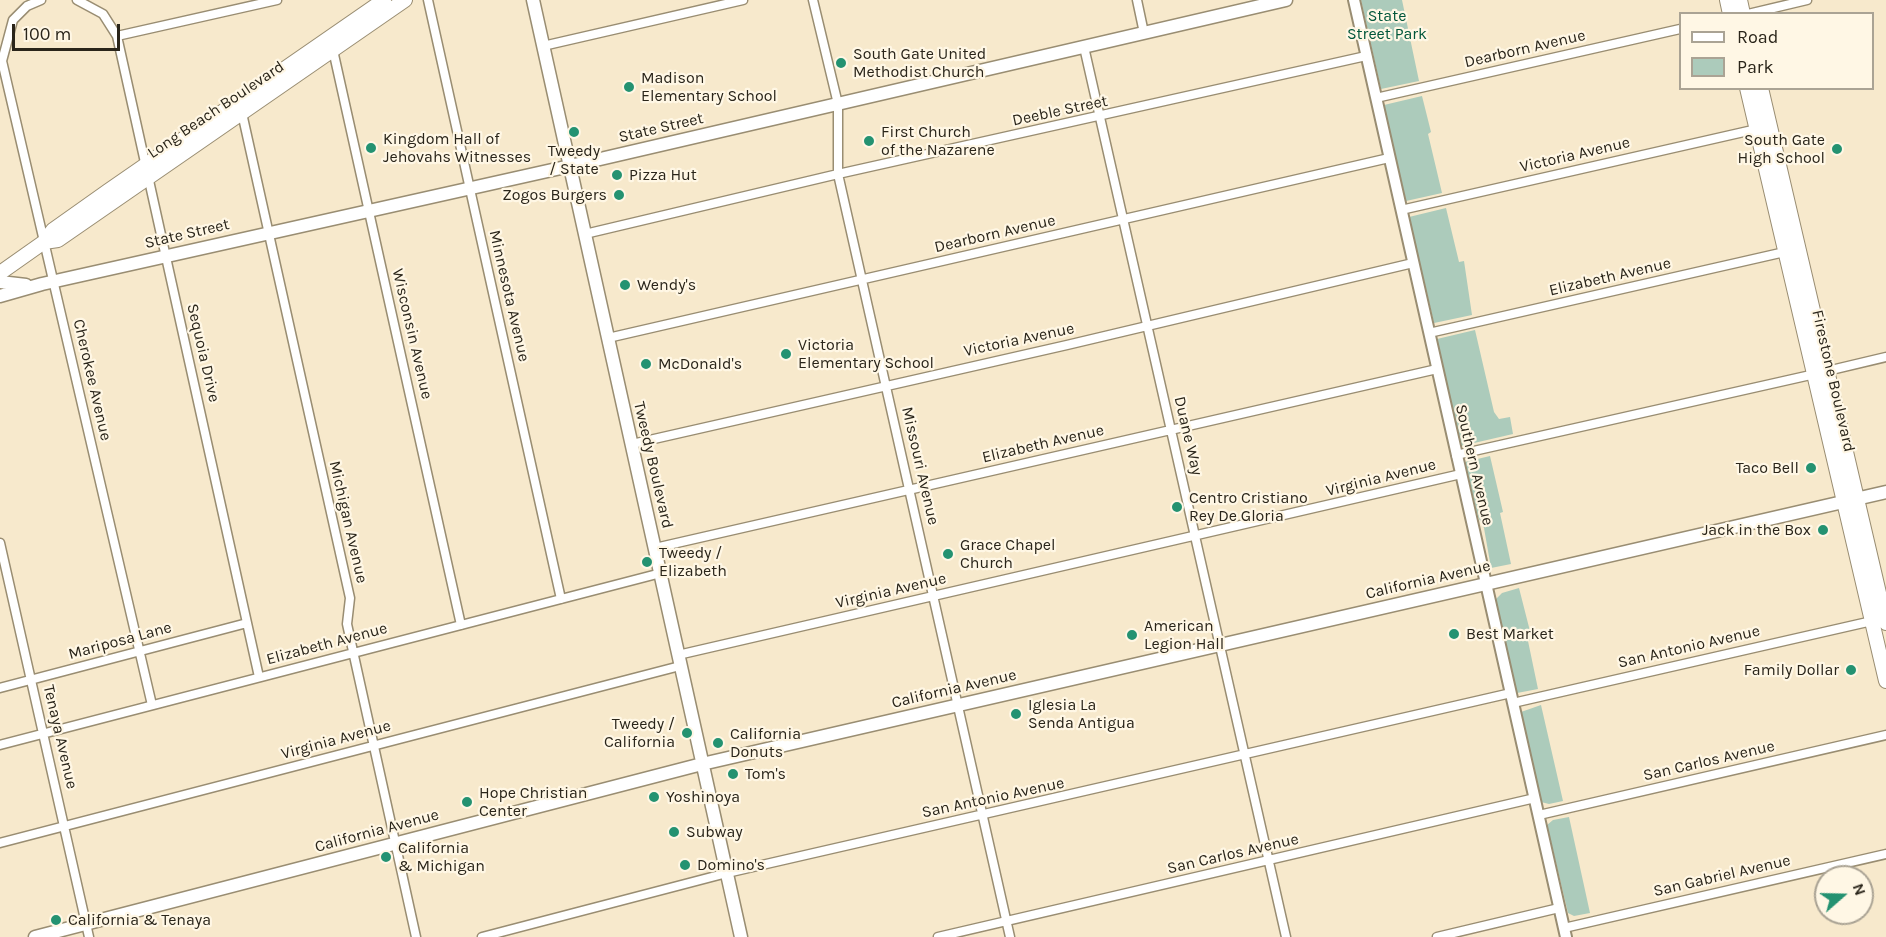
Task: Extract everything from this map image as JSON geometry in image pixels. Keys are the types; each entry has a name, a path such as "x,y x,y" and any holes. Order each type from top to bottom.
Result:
{"main road":[{"name":"Long Beach Boulevard","path":"0,273 44,242 58,240 147,171 358,19 369,4 384,0"},
{"name":"Long Beach Boulevard","path":"147,171 242,113 405,0"},
{"name":"Tweedy Boulevard","path":"533,0 741,937"},
{"name":"State Street","path":"0,296 48,282 570,166 1286,0"},
{"path":"333,50 334,42 356,26 358,19"},
{"name":"Firestone Boulevard","path":"1747,90 1792,250"},
{"name":"Firestone Boulevard","path":"1761,90 1792,250 1850,500 1882,620 1886,681"},
{"name":"State Street","path":"0,282 16,286 48,282"},
{"name":"California Avenue","path":"35,937 702,764 1886,492"}],"street":[{"path":"1,61 13,20 27,6 40,0"},
{"path":"77,0 103,14 117,36 277,0"},
{"name":"Minnesota Avenue","path":"428,0 561,599"},
{"path":"543,46 707,4 743,0"},
{"name":"Missouri Avenue","path":"813,0 838,104 838,174 1010,937"},
{"path":"1137,0 1144,33"},
{"name":"Southern Avenue","path":"1354,0 1565,932"},
{"path":"1756,12 1807,0"},
{"name":"Dearborn Avenue","path":"1376,98 1679,29"},
{"name":"Sequoia Drive","path":"117,36 259,677"},
{"name":"Duane Way","path":"1084,47 1286,937"},
{"name":"Wisconsin Avenue","path":"333,50 461,625"},
{"name":"Deeble Street","path":"585,234 838,174 1366,56"},
{"name":"Cherokee Avenue","path":"1,61 44,242 48,282 152,705"},
{"name":"Michigan Avenue","path":"242,113 350,598 347,624 416,937"},
{"name":"Victoria Avenue","path":"1401,210 1757,129"},
{"name":"Dearborn Avenue","path":"608,338 796,297 862,279 1389,158"},
{"name":"Elizabeth Avenue","path":"1429,333 1792,250"},
{"name":"Victoria Avenue","path":"632,444 1148,327 1413,263"},
{"name":"Virginia Avenue","path":"1456,455 1886,357"},
{"name":"Elizabeth Avenue","path":"656,548 910,492 1437,369"},
{"name":"Virginia Avenue","path":"0,843 374,746 679,661 934,597 1461,474"},
{"name":"Tenaya Avenue","path":"0,543 89,937"},
{"name":"Elizabeth Avenue","path":"0,745 661,573"},
{"name":"San Antonio Avenue","path":"482,937 727,873 981,814 1882,620"},
{"name":"Mariposa Lane","path":"0,688 247,623"},
{"name":"San Carlos Avenue","path":"1539,815 1886,735"},
{"name":"San Carlos Avenue","path":"938,937 1535,798"},
{"name":"San Gabriel Avenue","path":"1565,932 1886,854"},
{"path":"1437,937 1559,908"}],"green space":[{"name":"State Street Park","path":"1361,0 1402,0 1419,81 1381,89"},
{"path":"1422,96 1442,193 1406,201 1384,105"},
{"path":"1446,208 1459,262 1464,261 1472,315 1434,323 1409,217"},
{"path":"1475,330 1494,412 1499,419 1510,417 1513,434 1461,446 1437,339"},
{"path":"1490,456 1503,512 1500,513 1511,564 1491,568 1484,528 1478,517 1465,462"},
{"path":"1519,588 1532,639 1528,641 1538,689 1517,693 1496,599 1502,593"},
{"path":"1541,705 1563,801 1549,804 1541,802 1521,712"},
{"path":"1569,817 1590,913 1574,916 1568,913 1547,825 1553,820"}],"place":[{"name":"South Gate United Methodist Church","path":"841,63"},
{"name":"Madison Elementary School","path":"629,87"},
{"name":"Tweedy / State","path":"574,132"},
{"name":"First Church of the Nazarene","path":"869,141"},
{"name":"Kingdom Hall of Jehovahs Witnesses","path":"371,148"},
{"name":"South Gate High School","path":"1837,149"},
{"name":"Pizza Hut","path":"617,175"},
{"name":"Zogos Burgers","path":"619,195"},
{"name":"Wendy's","path":"625,285"},
{"name":"Victoria Elementary School","path":"786,354"},
{"name":"McDonald's","path":"646,364"},
{"name":"Taco Bell","path":"1811,468"},
{"name":"Centro Cristiano Rey De Gloria","path":"1177,507"},
{"name":"Jack in the Box","path":"1823,530"},
{"name":"Grace Chapel Church","path":"948,554"},
{"name":"Tweedy / Elizabeth","path":"647,562"},
{"name":"Best Market","path":"1454,634"},
{"name":"American Legion Hall","path":"1132,635"},
{"name":"Family Dollar","path":"1851,670"},
{"name":"Iglesia La Senda Antigua","path":"1016,714"},
{"name":"Tweedy / California","path":"687,733"},
{"name":"California Donuts","path":"718,743"},
{"name":"Tom's","path":"733,774"},
{"name":"Yoshinoya","path":"654,797"},
{"name":"Hope Christian Center","path":"467,802"},
{"name":"Subway","path":"674,832"},
{"name":"California & Michigan","path":"386,857"},
{"name":"Domino's","path":"685,865"},
{"name":"California & Tenaya","path":"56,920"}]}
